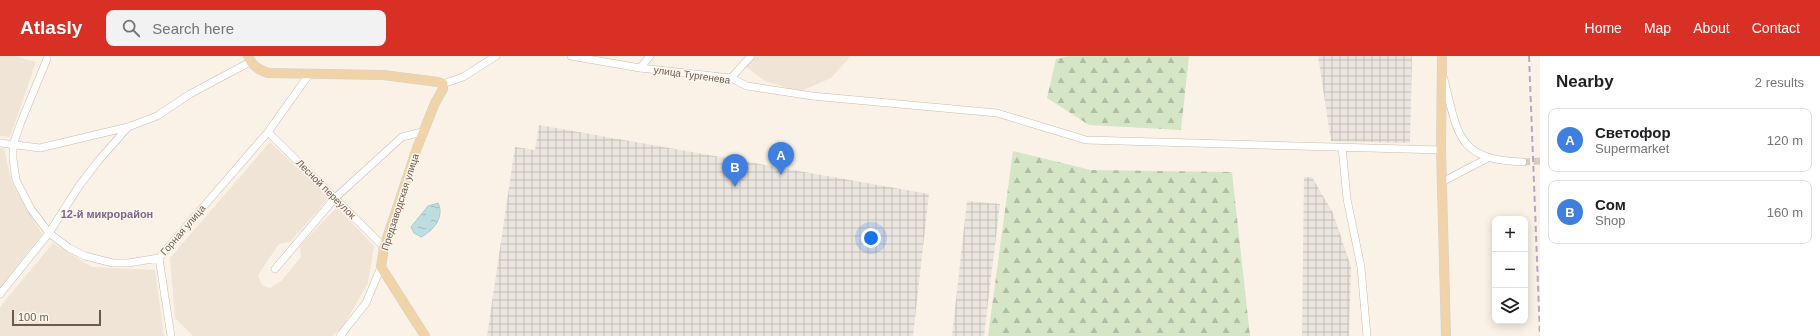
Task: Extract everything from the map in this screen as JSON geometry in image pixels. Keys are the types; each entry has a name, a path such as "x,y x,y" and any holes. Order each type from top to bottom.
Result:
{"main road":[{"path":"1442,56 1441,150 1446,336"},
{"path":"249,59 256,68 268,73 384,75 438,82 443,84"},
{"name":"Предзаводская улица","path":"381,267 384,247 422,132 443,89 443,84"},
{"path":"381,267 425,336"}],"street":[{"path":"443,84 463,77 496,56"},
{"name":"улица Тургенева","path":"571,56 640,68 731,78 747,86 812,96 998,113 1086,140 1441,150"},
{"path":"640,68 650,56"},
{"path":"731,78 751,56"},
{"name":"Горная улица","path":"47,59 13,145 16,180 31,209 49,233 69,248 85,256 104,261 128,263 159,258 268,132 310,73"},
{"path":"0,143 40,148 128,127 157,116 190,94 249,59"},
{"path":"1442,73 1456,128 1460,137 1470,149 1488,158 1523,162"},
{"path":"0,294 49,233 79,186 128,127"},
{"name":"Лесной переулок","path":"268,132 384,247"},
{"path":"275,269 335,198 402,137 422,132"},
{"path":"1342,147 1347,199 1361,267 1367,336"},
{"path":"1442,182 1488,158"},
{"path":"159,258 171,336"},
{"path":"340,336 366,302 381,267"}],"shaded area":[{"path":"0,56 14,56 36,62 10,137 0,136"},
{"path":"754,56 851,56 831,78 799,92 765,81 745,66"},
{"path":"1318,56 1412,56 1410,143 1331,141"},
{"path":"539,125 929,194 913,336 487,336 515,147 535,150"},
{"path":"270,142 329,198 290,242 279,244 258,275 262,285 270,288 281,281 301,257 300,246 337,207 374,246 368,283 342,328 332,336 193,336 175,318 170,258"},
{"path":"0,148 4,149 12,183 42,234 0,287"},
{"path":"1304,177 1312,177 1333,213 1351,267 1349,336 1302,336"},
{"path":"967,201 1000,204 984,336 952,336"},
{"path":"53,243 92,267 155,270 164,336 0,336 0,307"}],"green space":[{"path":"1070,56 1189,56 1181,130 1089,125 1047,98 1056,59"},
{"path":"1013,151 1091,170 1232,172 1250,336 988,336"}],"water":[{"path":"438,203 440,213 437,223 430,231 421,237 414,233 411,227 428,206"}],"tunnel":[{"path":"1523,162 1540,161"}],"railway":[{"path":"1529,56 1540,336"}],"place":[{"name":"Светофор","path":"781,175"},
{"name":"Сом","path":"735,187"}],"district":[{"name":"12-й микрорайон","path":"107,214"}]}
